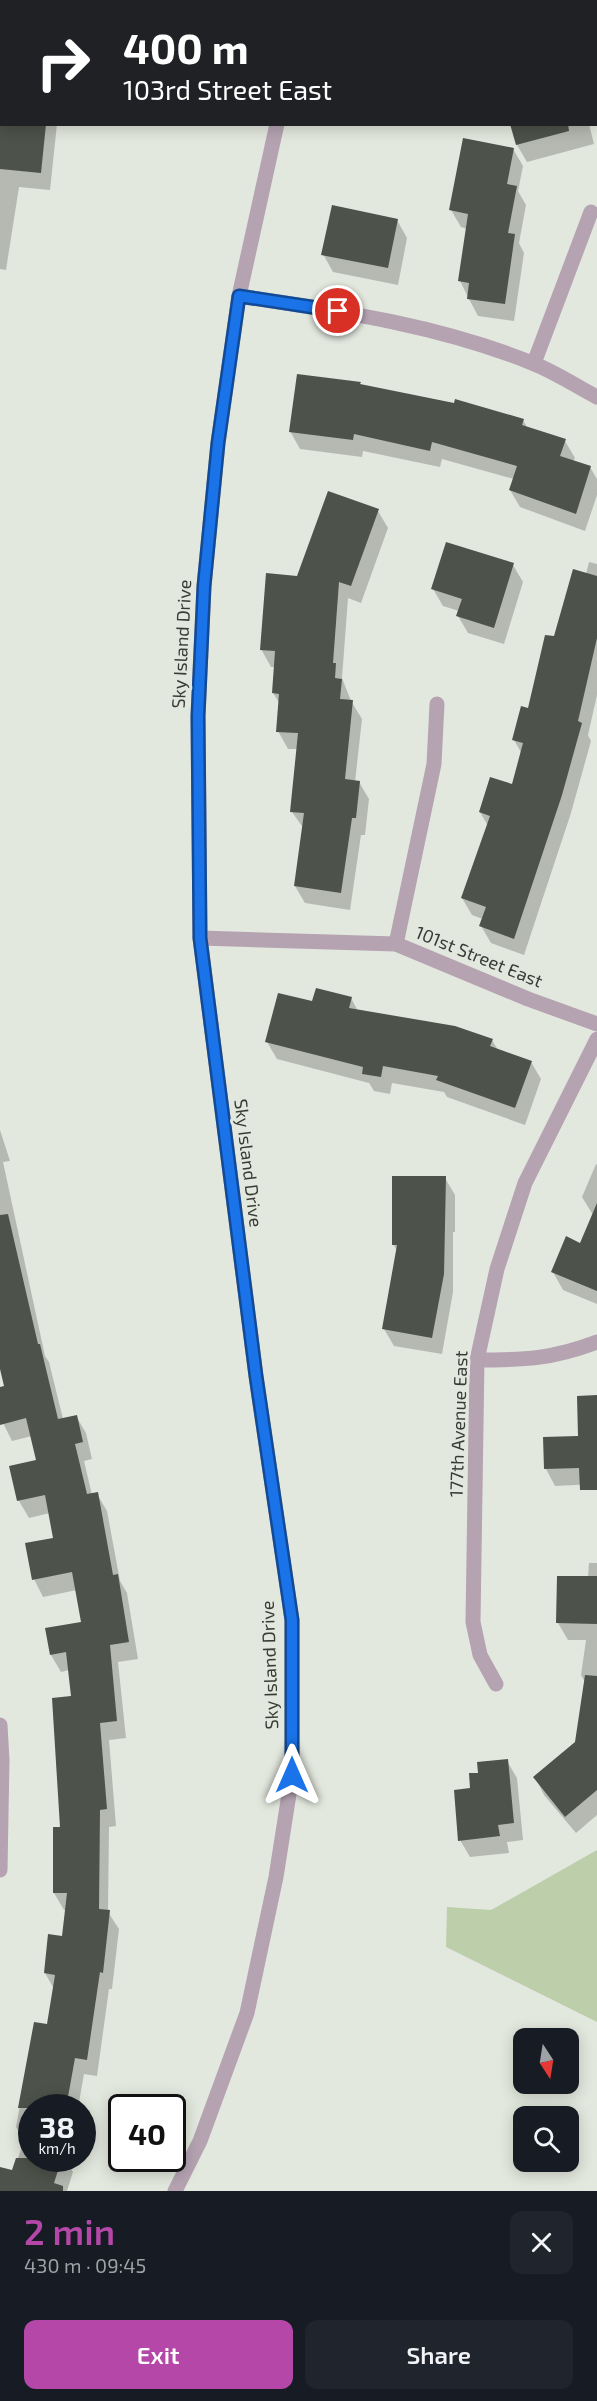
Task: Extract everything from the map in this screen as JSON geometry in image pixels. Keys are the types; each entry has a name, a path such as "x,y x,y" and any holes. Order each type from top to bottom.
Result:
{"street":[{"name":"Sky Island Drive","path":"175,2191 200,2141 247,2013 276,1877 292,1775 292,1620 256,1376 200,938 198,716 204,586 218,443 239,296 277,126"},
{"path":"534,363 591,212"},
{"path":"239,296 358,314 437,331 534,363 597,397"},
{"path":"396,944 434,764 437,704"},
{"name":"101st Street East","path":"200,938 396,944 528,999 597,1024"},
{"name":"177th Avenue East","path":"496,1684 480,1655 473,1622 477,1360 497,1269 525,1183 597,1039"},
{"path":"477,1360 532,1360 576,1350 597,1342"},
{"path":"0,1725 2,1834 0,1870"}],"green space":[{"path":"597,1850 597,2022 446,1947 447,1907 491,1910"}],"building":[{"path":"0,126 46,126 41,173 0,169"},
{"path":"511,126 568,126 569,131 516,145"},
{"path":"463,138 514,148 507,184 517,186 508,233 515,234 505,304 467,299 469,283 458,281 468,214 449,210"},
{"path":"332,205 398,219 388,268 321,255"},
{"path":"297,374 361,382 360,384 454,403 455,399 524,419 522,425 566,439 560,456 591,466 576,514 509,490 517,466 432,442 430,451 354,434 353,440 289,432"},
{"path":"328,491 379,509 351,586 339,582 333,663 336,663 335,678 342,679 340,699 353,700 345,779 360,781 356,818 352,818 341,893 294,886 304,813 290,812 298,733 276,732 279,694 272,693 275,651 260,650 266,573 297,576"},
{"path":"446,542 514,563 494,628 456,616 462,599 431,589"},
{"path":"573,569 597,576 597,638 578,721 582,723 562,795 514,939 479,926 486,907 461,898 490,816 479,812 490,777 512,784 523,743 512,740 521,706 528,708 545,635 554,636"},
{"path":"316,988 352,997 349,1008 455,1026 493,1039 490,1046 532,1061 515,1108 436,1080 438,1076 383,1066 381,1077 362,1074 363,1067 265,1042 278,993 312,1001"},
{"path":"392,1176 446,1176 444,1274 432,1338 382,1329 397,1245 392,1245"},
{"path":"597,1203 597,1291 551,1272 566,1236 580,1243"},
{"path":"8,1214 58,1419 77,1415 83,1442 75,1444 87,1494 98,1492 113,1575 118,1574 129,1642 110,1645 117,1721 100,1723 107,1809 100,1810 99,1909 110,1910 103,1973 100,1972 87,2060 75,2058 69,2094 21,2094 34,2022 47,2024 55,1975 44,1973 48,1934 62,1936 67,1893 53,1893 53,1827 60,1827 52,1698 71,1696 66,1652 50,1655 45,1628 81,1622 72,1572 32,1580 25,1543 53,1538 45,1495 17,1501 9,1466 36,1460 26,1418 0,1425 0,1387 4,1386 0,1369 0,1215"},
{"path":"597,1395 597,1490 580,1490 579,1468 544,1469 543,1437 578,1436 577,1396"},
{"path":"557,1576 597,1576 597,1624 556,1623"},
{"path":"585,1675 597,1676 597,1790 565,1817 533,1777 575,1742"},
{"path":"508,1759 514,1823 498,1825 500,1836 458,1841 454,1790 470,1788 469,1773 478,1773 477,1762"},
{"path":"18,2158 18,2172 58,2172 54,2183 63,2186 63,2191 0,2191 0,2167 12,2170"}],"route":[{"path":"292,1775 292,1620 256,1376 200,938 198,716 204,586 218,443 239,296 338,311"}]}
